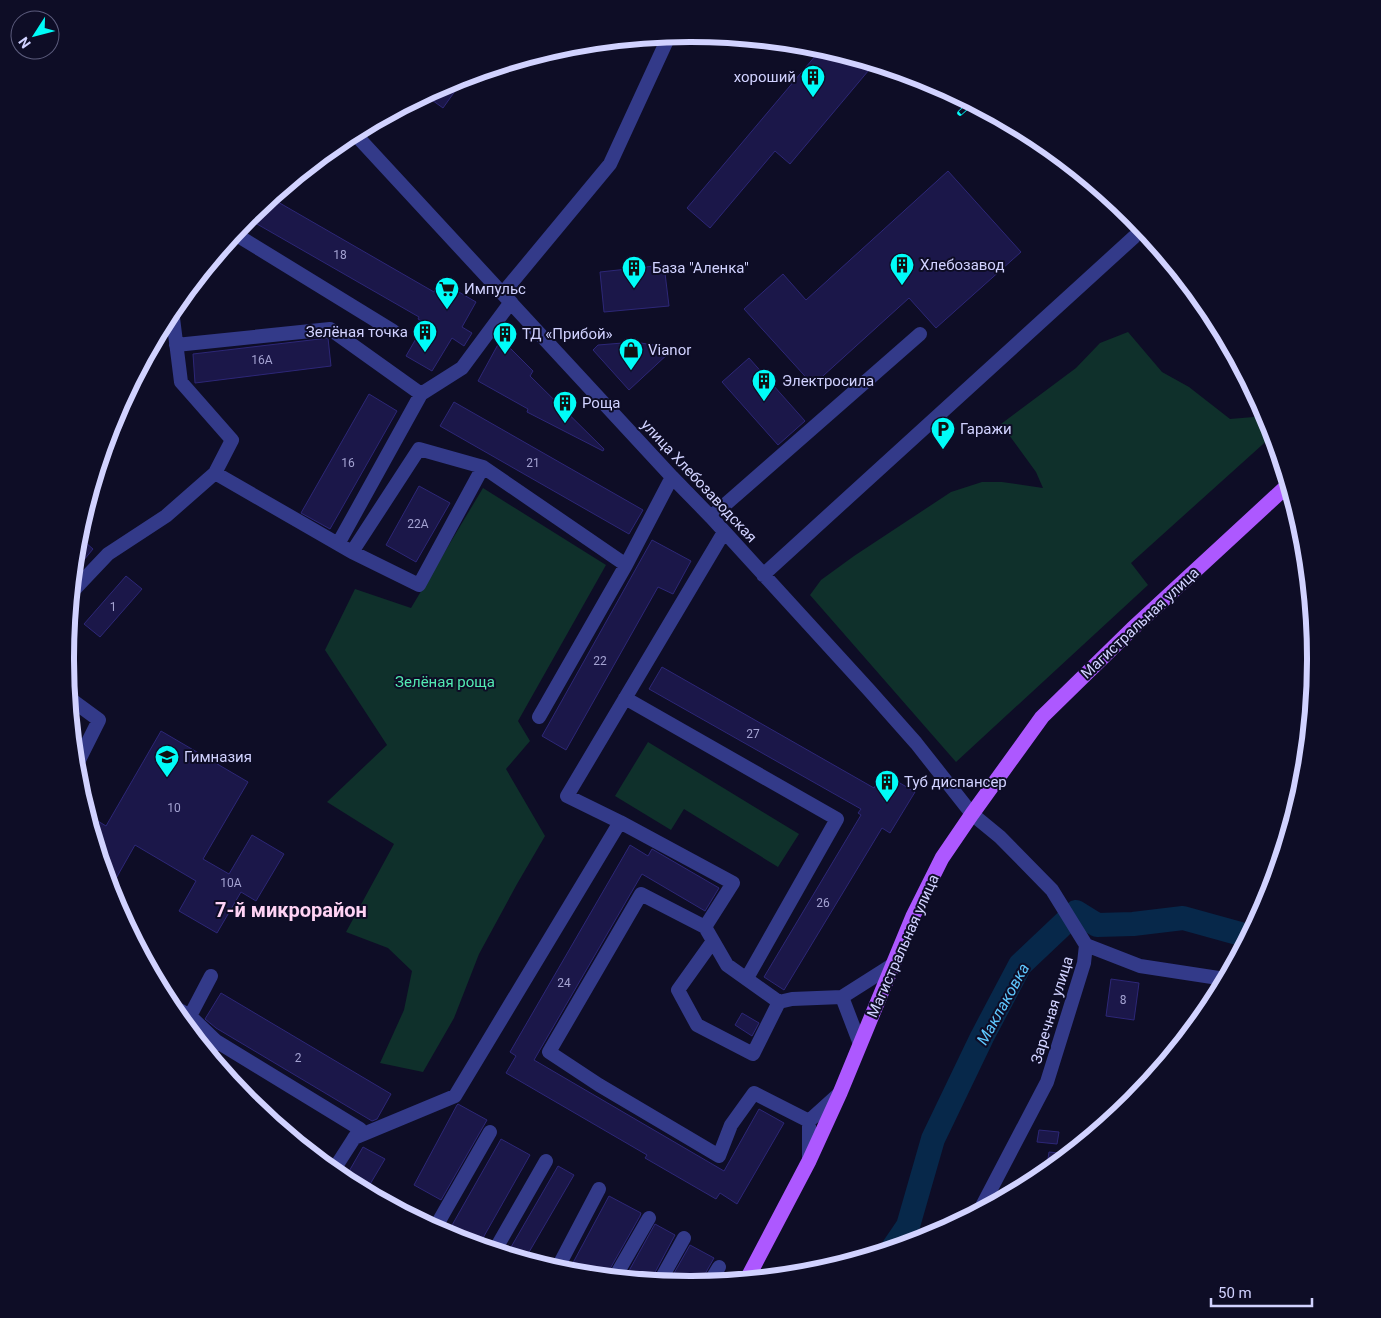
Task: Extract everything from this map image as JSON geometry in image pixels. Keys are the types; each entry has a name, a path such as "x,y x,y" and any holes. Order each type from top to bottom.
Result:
{"main road":[{"name":"Магистральная улица","path":"751,1272 809,1161 840,1093 913,916 942,858 1042,717 1132,629 1283,490"}],"street":[{"path":"338,544 422,394 462,368 507,298 610,164 666,43"},
{"name":"улица Хлебозаводская","path":"359,139 863,684 916,743 972,814 1000,837 1052,890 1086,945"},
{"path":"763,575 1134,237"},
{"path":"241,238 393,330"},
{"path":"78,585 108,554 166,516 215,473 232,440 181,382 174,323"},
{"path":"176,345 330,328 422,394"},
{"path":"711,518 920,334"},
{"path":"352,552 419,449 483,466 626,565"},
{"path":"215,473 352,552 419,585 483,466"},
{"path":"539,717 626,565 672,477"},
{"path":"705,928 733,883 620,822 567,796 724,532"},
{"path":"625,698 837,819 747,978"},
{"path":"75,703 99,720 82,755"},
{"path":"354,1138 455,1096 620,822"},
{"path":"809,1121 754,1093 732,1125 719,1156 598,1084 549,1052 641,894 705,928 727,965 779,1002 792,999 842,997 894,964"},
{"path":"713,941 678,990 697,1025 753,1054 779,1002"},
{"name":"Заречная улица","path":"985,1200 1047,1082 1084,963 1086,945 1140,966 1217,978"},
{"path":"190,1016 211,976"},
{"path":"842,997 860,1044"},
{"path":"187,1014 212,1046 360,1128 337,1164"},
{"path":"809,1161 809,1121 840,1093"},
{"path":"439,1222 490,1132"},
{"path":"498,1245 546,1161"},
{"path":"561,1262 599,1189"},
{"path":"619,1271 649,1218"},
{"path":"664,1275 684,1238"},
{"path":"714,1275 719,1267"}],"green space":[{"path":"1128,332 1162,372 1189,387 1230,419 1257,417 1267,441 1131,563 1148,585 956,762 810,595 821,580 951,492 982,482 1002,482 1043,488 1036,472 1001,424 1076,368 1100,343"},
{"name":"Зелёная роща","path":"483,488 606,565 518,721 530,741 506,769 545,836 479,954 454,1018 423,1072 380,1063 404,1010 412,971 388,948 346,932 394,844 327,802 387,745 325,650 355,589 411,608"},
{"path":"648,742 799,834 778,867 684,809 671,830 615,796"}],"building":[{"name":"хороший","path":"816,55 869,69 790,164 775,151 710,228 687,208"},
{"path":"457,88 443,108 432,100"},
{"name":"Хлебозавод","path":"948,171 1021,252 936,328 909,298 813,385 744,309 783,274 806,300"},
{"path":"277,202 434,292 440,281 476,302 462,327 472,333 464,346 452,338 432,371 406,356 425,323 418,319 419,317 255,223"},
{"name":"База \"Аленка\"","path":"664,265 669,306 604,312 600,272"},
{"path":"328,338 331,366 195,383 193,354"},
{"path":"501,339 533,371 530,376 604,449 603,451 527,412 528,409 478,381"},
{"name":"Vianor","path":"635,342 665,347 670,352 629,390 593,350 598,345"},
{"name":"Электросила","path":"749,358 805,421 778,445 722,382"},
{"path":"369,394 397,411 330,529 301,513"},
{"path":"454,402 643,510 629,534 440,426"},
{"path":"419,486 450,503 416,562 386,545"},
{"path":"652,540 691,561 673,594 658,587 566,750 542,736"},
{"path":"85,542 93,549 82,562"},
{"path":"126,576 142,589 100,637 84,624"},
{"path":"662,667 874,788 883,773 915,792 890,833 882,828 784,990 764,977 861,815 858,813 861,809 649,689"},
{"path":"161,731 248,782 203,859 229,874 252,835 284,854 256,901 241,892 217,933 179,911 196,881 135,845 115,880 95,819 106,826"},
{"path":"630,845 648,856 652,849 719,888 705,911 642,874 534,1060 724,1171 759,1109 784,1123 737,1204 720,1193 716,1199 645,1158 647,1155 506,1073 516,1056 510,1052"},
{"path":"1111,979 1139,983 1134,1020 1106,1016"},
{"path":"221,993 391,1094 377,1119 372,1121 216,1028 205,1019"},
{"path":"742,1013 759,1023 752,1036 735,1025"},
{"path":"458,1104 487,1120 441,1200 414,1185"},
{"path":"1039,1130 1059,1132 1057,1144 1037,1142"},
{"path":"501,1139 530,1155 482,1239 451,1227"},
{"path":"363,1147 385,1159 369,1185 348,1172"},
{"path":"1049,1152 1059,1153 1048,1161"},
{"path":"558,1166 574,1175 528,1253 510,1248"},
{"path":"609,1196 641,1213 609,1270 572,1264"},
{"path":"655,1224 675,1235 654,1274 628,1272"},
{"path":"690,1245 714,1258 704,1275 673,1275"}],"waterway":[{"name":"Маклаковка","path":"899,1239 908,1226 933,1139 982,1037 1020,965 1076,912 1097,925 1133,924 1183,918 1242,934"}],"railway":[{"path":"960,113 966,108"}],"place":[{"name":"хороший","path":"813,98"},
{"name":"Хлебозавод","path":"902,286"},
{"name":"База \"Аленка\"","path":"634,289"},
{"name":"Импульс","path":"447,310"},
{"name":"Зелёная точка","path":"425,353"},
{"name":"ТД «Прибой»","path":"505,355"},
{"name":"Vianor","path":"631,371"},
{"name":"Электросила","path":"764,402"},
{"name":"Роща","path":"565,424"},
{"name":"Гаражи","path":"943,450"},
{"name":"Гимназия","path":"167,778"},
{"name":"Туб диспансер","path":"887,803"}],"district":[{"name":"7-й микрорайон","path":"291,910"}]}
